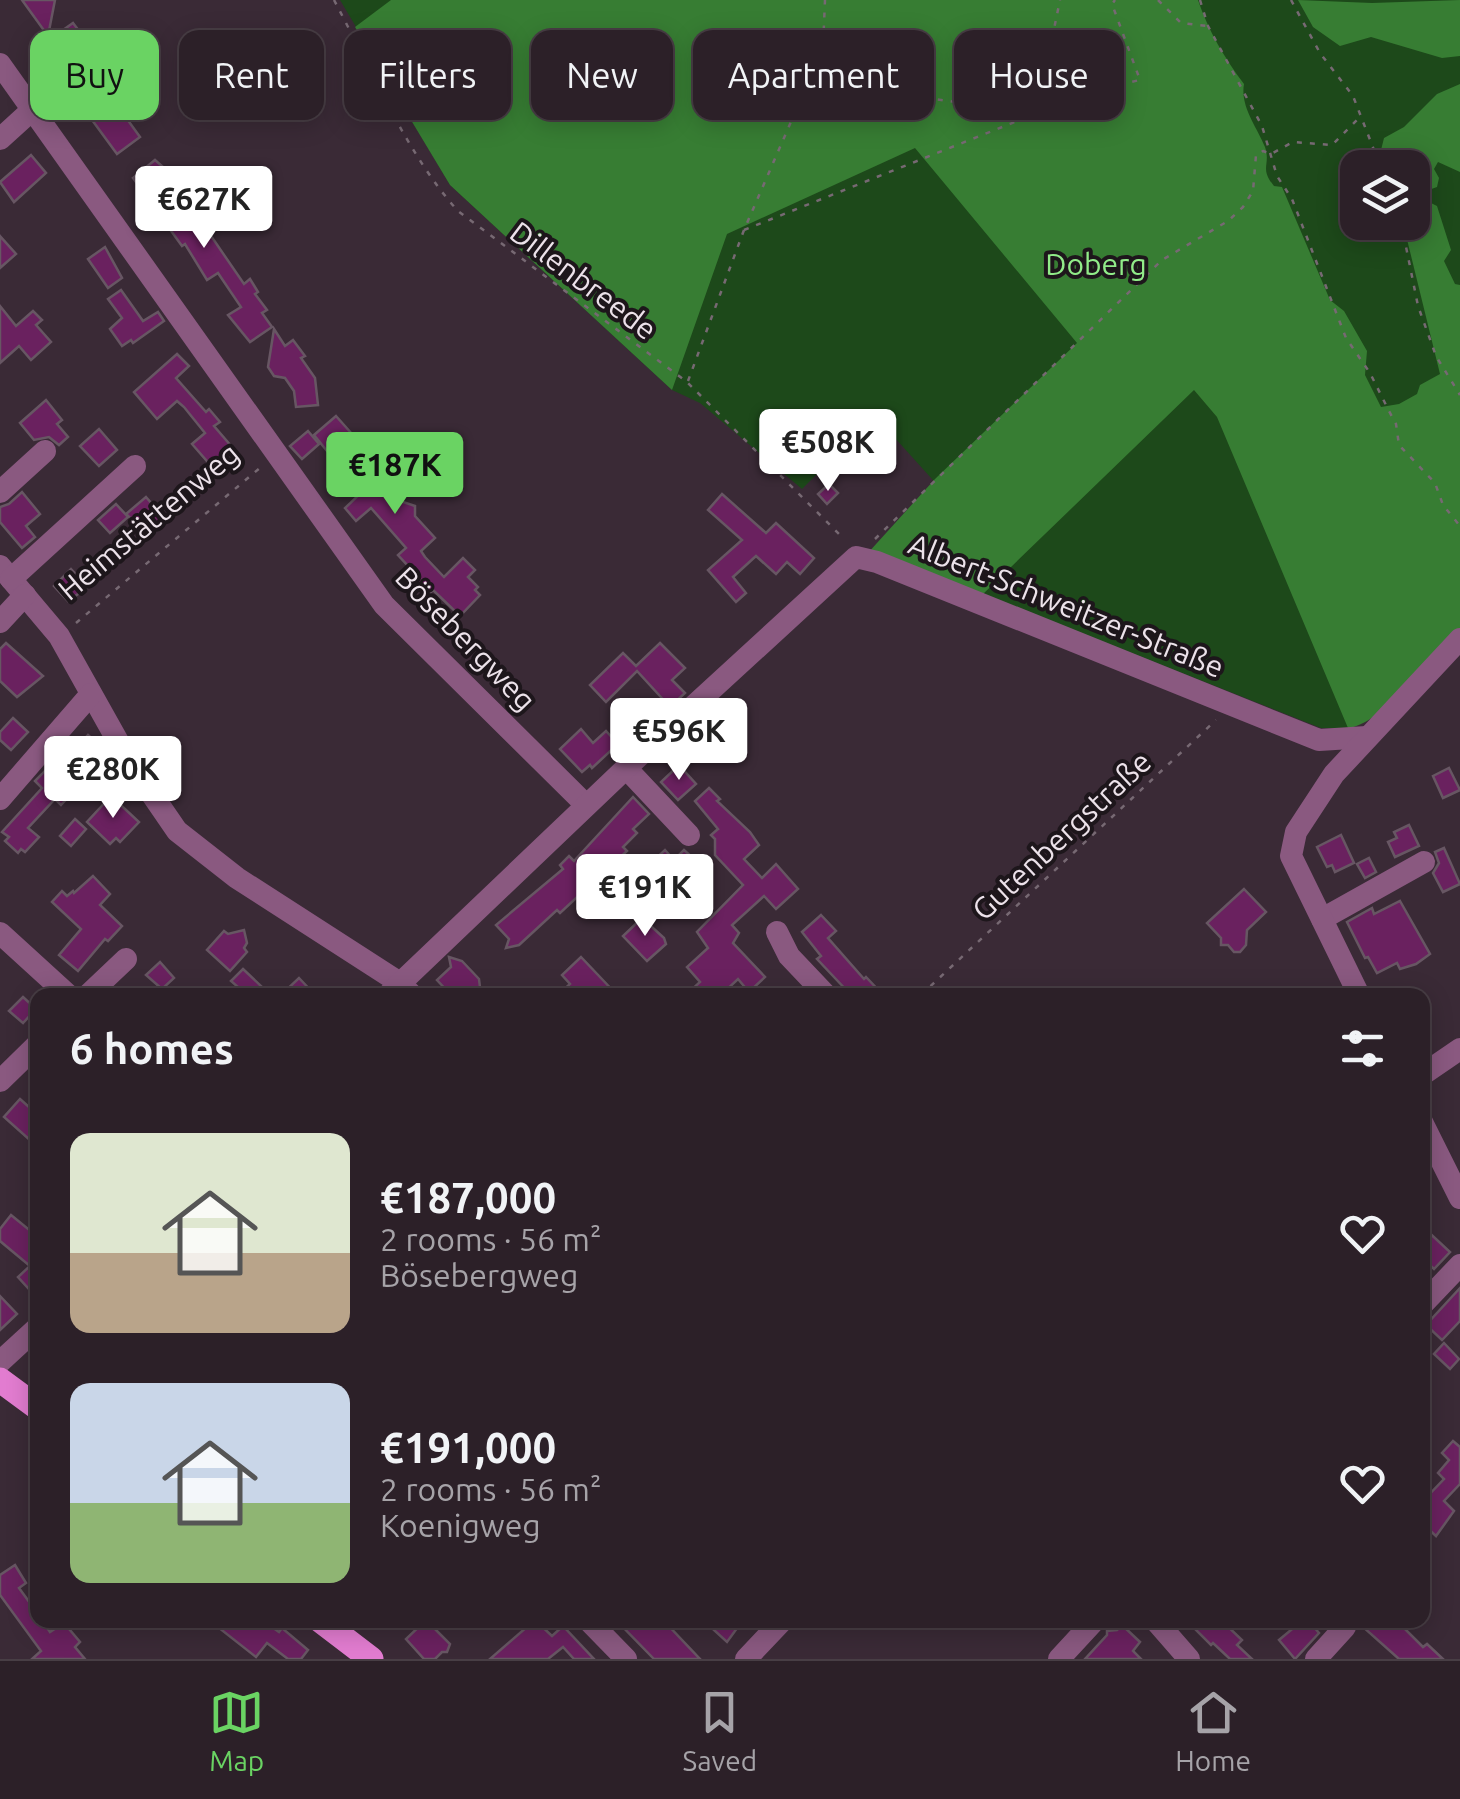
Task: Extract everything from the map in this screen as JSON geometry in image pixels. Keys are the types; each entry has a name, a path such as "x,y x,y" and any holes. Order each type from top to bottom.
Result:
{"main road":[{"path":"0,1380 30,1402"},
{"path":"330,1628 371,1659"}],"street":[{"name":"Bösebergweg","path":"0,64 30,107"},
{"path":"0,138 30,112"},
{"name":"Bösebergweg","path":"39,120 384,605 586,806"},
{"path":"0,492 45,451"},
{"path":"0,622 12,580 135,466"},
{"path":"403,988 586,806 856,557"},
{"name":"Albert-Schweitzer-Straße","path":"856,557 877,562 1319,740 1367,737"},
{"path":"12,580 59,636 146,787 187,841 396,988"},
{"path":"1356,988 1291,856 1296,832 1334,774 1460,639"},
{"path":"0,799 91,694"},
{"path":"1319,740 1334,774"},
{"path":"626,768 690,836"},
{"path":"1322,919 1424,862"},
{"path":"777,932 790,956 820,988"},
{"path":"0,933 60,988"},
{"path":"95,988 126,959"},
{"path":"1430,1070 1460,1049"},
{"path":"0,1081 30,1052"},
{"path":"1430,1138 1460,1198"},
{"path":"1430,1296 1460,1265"},
{"path":"0,1362 30,1334"},
{"path":"596,1628 626,1659"},
{"path":"746,1659 775,1628"},
{"path":"1059,1659 1088,1628"},
{"path":"1162,1628 1189,1659"},
{"path":"1316,1659 1343,1628"}],"path":[{"name":"Dillenbreede","path":"334,0 423,164 458,211 688,382 846,541 856,557"},
{"path":"823,30 824,0"},
{"path":"934,99 977,105 996,100 1041,59 1054,29 1060,0"},
{"path":"744,230 1094,90 1140,80 1112,4 1115,0"},
{"path":"1158,0 1181,23 1208,26"},
{"path":"1200,0 1208,26 1262,126 1276,176 1292,199 1346,338 1370,373 1396,424 1399,445 1435,483 1442,505 1460,526"},
{"path":"1292,0 1320,53 1353,96 1374,150"},
{"path":"856,557 1162,260 1243,207 1253,191 1256,156 1263,150 1271,154 1303,141 1332,145 1361,116"},
{"path":"688,382 744,230 791,120"},
{"path":"1405,240 1418,306 1436,356 1460,395"},
{"name":"Heimstättenweg","path":"59,636 276,453"},
{"name":"Gutenbergstraße","path":"929,988 1231,706"}],"green space":[{"name":"Doberg","path":"340,0 1460,0 1460,632 1348,728 1321,728 985,595 941,489 875,416 802,489 700,403 672,390 450,185 411,120 511,120 511,30 358,30"},
{"path":"391,0 1198,0 1218,44 1244,84 1247,109 1265,147 1267,175 1274,186 1282,187 1330,300 1344,311 1367,351 1365,375 1381,407 1399,404 1417,394 1420,385 1440,374 1407,240 1430,240 1430,202 1437,206 1451,250 1444,261 1455,284 1460,285 1460,632 1391,703 1361,724 1348,728 1217,417 1194,390 982,595 867,554 935,479 1077,343 915,148 727,234 672,390 450,185 411,120 511,120 511,30 355,27"},
{"path":"1298,0 1460,0 1460,56 1442,58 1371,37 1340,46 1313,27"},
{"path":"1460,84 1460,172 1438,162 1434,169 1439,178 1437,187 1430,190 1430,150 1381,150 1384,138 1404,127 1437,94"}],"building":[{"path":"22,0 55,0 49,30 44,30"},
{"path":"92,120 128,120 140,137 117,154"},
{"path":"31,155 46,173 14,202 0,182"},
{"path":"155,160 171,174 165,179 171,186 165,190 194,223 203,217 212,230 209,233 244,284 250,279 258,292 255,294 267,310 262,313 272,327 250,342 228,315 241,307 218,273 207,280 185,244 182,246 133,178"},
{"path":"0,236 16,254 0,268"},
{"path":"105,247 122,278 108,288 88,259"},
{"path":"121,290 143,321 158,312 164,321 133,343 131,340 122,346 110,329 122,318 108,299"},
{"path":"0,306 16,326 33,311 42,320 36,325 51,342 31,360 19,346 0,363"},
{"path":"274,329 285,346 293,340 305,356 301,358 315,378 318,405 296,407 294,391 285,378 274,376 268,367"},
{"path":"177,354 189,366 176,378 220,422 214,426 232,447 213,468 192,444 205,433 184,407 177,401 157,419 134,392"},
{"path":"46,400 62,420 57,424 68,437 59,445 49,437 34,440 20,423"},
{"path":"336,416 392,479 387,484 403,502 415,506 415,516 435,538 421,551 425,557 444,577 463,558 475,570 468,577 480,595 460,616 433,590 427,596 415,584 420,579 398,555 406,548 371,508 356,521 345,508 361,493 314,435"},
{"path":"99,429 117,450 99,466 80,446"},
{"path":"308,431 319,444 302,459 290,446"},
{"path":"829,484 838,493 827,504 818,494"},
{"path":"22,492 40,514 26,526 35,537 22,548 0,522 0,507"},
{"path":"722,494 766,533 776,523 814,558 800,574 787,562 776,574 756,556 733,577 746,593 736,602 708,570 742,540 708,510"},
{"path":"146,497 166,520 149,536 126,514"},
{"path":"116,504 128,517 110,533 98,520"},
{"path":"71,569 88,587 68,601 54,586"},
{"path":"6,643 43,676 17,697 0,681 0,649"},
{"path":"660,643 685,668 672,680 685,693 670,707 637,671 606,702 590,685 623,653 636,666"},
{"path":"13,718 28,732 11,750 0,740 0,732"},
{"path":"581,729 593,743 606,731 618,744 582,772 560,749"},
{"path":"88,735 103,748 98,754 104,759 61,805 55,799 28,828 39,837 25,852 21,849 18,853 5,841 9,837 2,832 42,788 35,781 73,740 79,745"},
{"path":"679,765 696,784 678,800 661,782"},
{"path":"1449,768 1460,790 1443,798 1433,776"},
{"path":"709,788 759,845 744,859 762,878 776,864 798,889 776,909 764,896 732,925 739,933 733,943 765,977 753,988 746,988 738,979 728,988 694,988 700,982 687,967 708,948 697,932 743,885 715,855 715,839 711,835 718,829 695,801"},
{"path":"111,796 139,822 120,842 116,838 110,844 87,822"},
{"path":"633,797 649,814 633,829 637,833 623,847 627,851 560,913 557,910 519,945 506,948 509,939 496,925 563,869 560,865 569,856 574,861"},
{"path":"75,819 86,829 71,846 60,836"},
{"path":"1409,825 1419,846 1395,857 1388,842 1397,838 1394,832"},
{"path":"1341,835 1354,863 1335,872 1332,865 1327,867 1317,847"},
{"path":"1444,848 1460,884 1443,892 1433,873 1439,863 1435,852"},
{"path":"665,850 674,860 684,850 702,866 683,884 669,869 663,874 652,862"},
{"path":"1369,858 1376,872 1365,878 1357,864"},
{"path":"93,876 110,894 100,905 122,926 108,941 105,939 78,971 59,955 81,929 52,902 62,891 67,896 74,893"},
{"path":"1244,889 1266,912 1247,930 1246,945 1240,952 1234,952 1228,945 1221,945 1221,938 1207,923"},
{"path":"1400,901 1430,954 1416,964 1400,969 1397,963 1377,973 1347,922 1372,908 1374,914"},
{"path":"821,915 836,931 828,938 876,988 844,988 817,959 821,956 802,932"},
{"path":"642,918 666,944 647,961 623,936"},
{"path":"244,930 247,952 230,971 207,950 224,931 228,934"},
{"path":"449,957 462,961 479,979 480,987 444,988 437,980 451,967"},
{"path":"581,957 610,988 566,988 570,984 562,975"},
{"path":"160,962 174,978 161,988 146,975"},
{"path":"243,969 261,986 239,988 231,981"},
{"path":"299,978 308,988 288,988"},
{"path":"23,997 30,1003 30,1015 23,1023 9,1011"},
{"path":"20,1099 30,1108 30,1140 4,1117"},
{"path":"11,1215 30,1230 30,1266 0,1241 0,1229"},
{"path":"1430,1233 1450,1252 1434,1269 1430,1265"},
{"path":"30,1266 30,1290 18,1277"},
{"path":"1460,1288 1460,1321 1442,1340 1430,1329 1430,1321"},
{"path":"0,1296 17,1314 0,1330"},
{"path":"1444,1343 1459,1359 1450,1369 1434,1354"},
{"path":"1453,1441 1460,1447 1460,1484 1444,1501 1454,1511 1436,1536 1430,1530 1430,1494 1444,1479 1438,1473 1449,1460 1442,1453"},
{"path":"15,1565 26,1583 19,1588 30,1603 30,1628 47,1628 50,1632 68,1628 80,1642 75,1647 85,1659 32,1659 41,1651 0,1595 0,1575"},
{"path":"219,1628 273,1628 279,1632 282,1628 308,1650 301,1659 288,1659 267,1643 256,1657"},
{"path":"418,1628 434,1628 450,1644 447,1652 435,1659 424,1659 406,1639"},
{"path":"526,1628 544,1628 552,1636 565,1628 594,1659 574,1659 563,1647 548,1659 490,1659"},
{"path":"624,1628 671,1628 700,1659 654,1659"},
{"path":"712,1628 737,1628 727,1642"},
{"path":"1125,1628 1140,1642 1133,1651 1141,1659 1085,1659 1107,1631"},
{"path":"1229,1628 1242,1640 1237,1645 1252,1659 1230,1659 1196,1630"},
{"path":"1293,1628 1315,1628 1319,1633 1295,1659 1279,1640"},
{"path":"1364,1628 1404,1628 1423,1647 1427,1644 1443,1659 1399,1659"}]}
